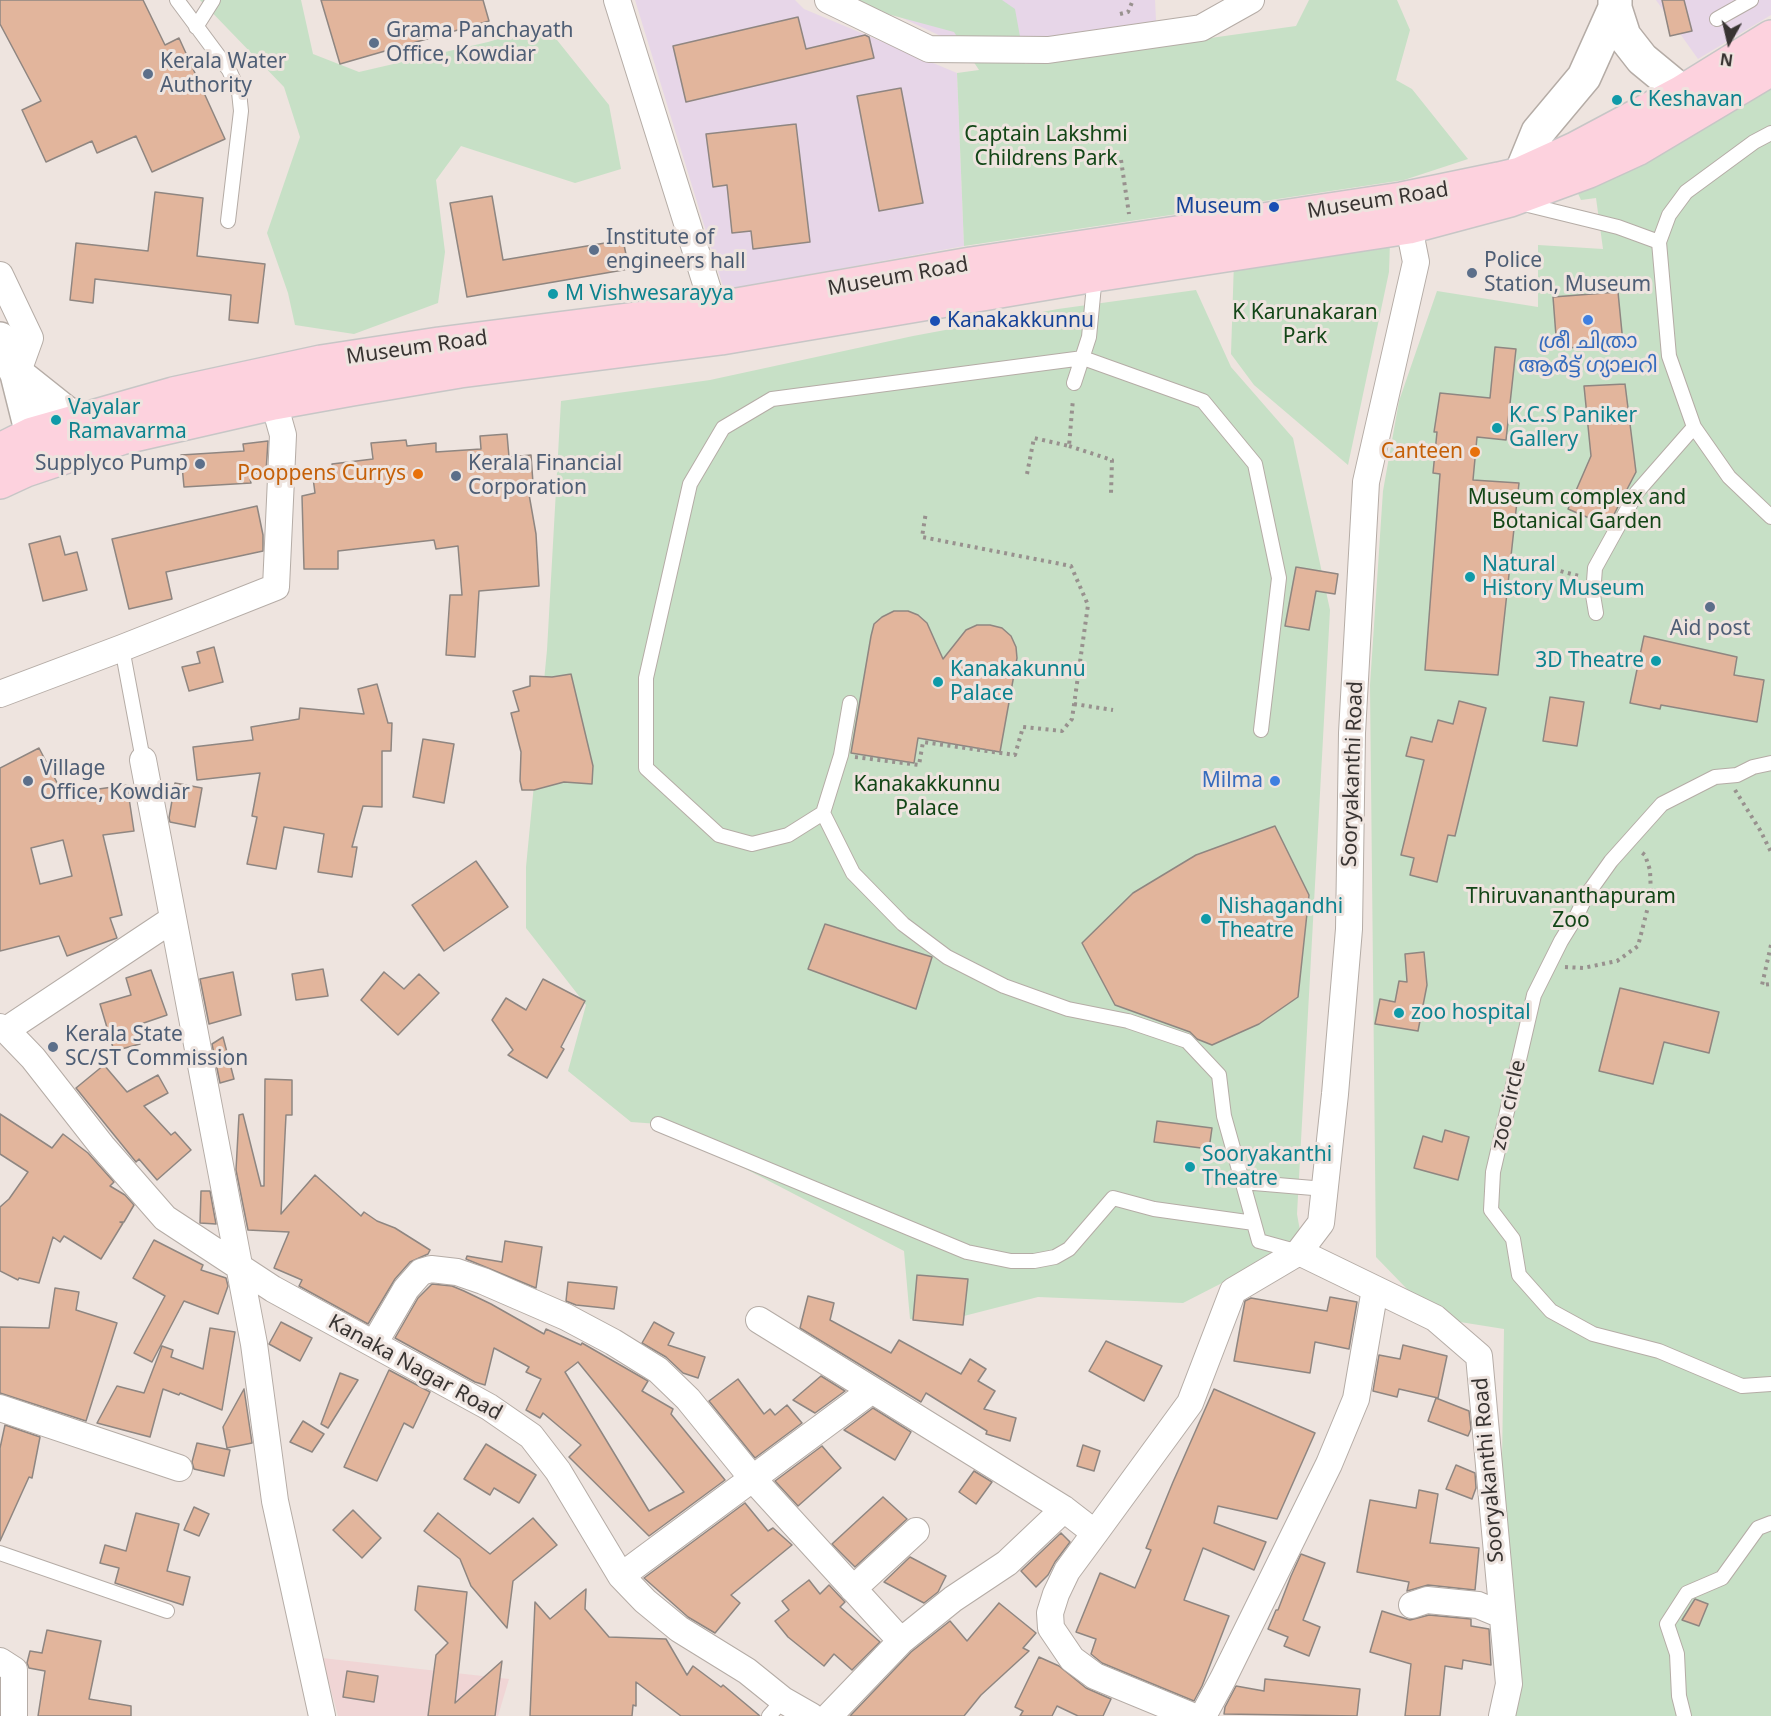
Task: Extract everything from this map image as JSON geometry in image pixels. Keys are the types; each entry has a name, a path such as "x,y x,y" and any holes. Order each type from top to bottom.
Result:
{"main road":[{"name":"Museum Road","path":"0,482 121,438 274,404 460,371 721,338 1095,275 1410,227 1510,184 1575,150 1682,92 1771,37"},
{"name":"Museum Road","path":"14,438 173,394 321,362 439,344 714,309 938,270 1402,199 1510,184 1567,180 1637,149 1771,69"}],"street":[{"path":"617,0 714,309"},
{"path":"828,0 929,49 1048,50 1201,28 1251,0"},
{"path":"1608,3 1624,36 1641,59 1682,92"},
{"path":"1510,184 1538,132 1584,77 1608,3"},
{"name":"Sooryakanthi Road","path":"1410,227 1416,262 1366,482 1352,733 1349,929 1325,1189 1321,1223 1299,1252 1435,1318 1479,1356 1509,1684 1502,1716"},
{"path":"0,275 30,338 17,374 14,438 50,462"},
{"path":"0,339 17,374 66,413 83,419"},
{"path":"0,694 276,586 283,435 274,404"},
{"path":"143,760 254,1344 275,1501 321,1716"},
{"name":"Kanaka Nagar Road","path":"172,919 3,1029 33,1058 102,1146 165,1218 273,1289 489,1407 531,1437 558,1472 621,1576 645,1601 679,1629 747,1671 776,1708 811,1716"},
{"path":"1192,1716 1095,1676 1072,1659 1051,1628 1050,1613 1067,1571 1190,1403 1233,1291 1299,1252"},
{"path":"374,1344 406,1289 421,1272 431,1269 457,1272 474,1278 566,1317 613,1342 658,1370 688,1399 753,1479 901,1641"},
{"path":"1203,1716 1329,1464 1356,1399 1375,1289"},
{"path":"759,1320 1064,1509 1095,1533"},
{"path":"621,1576 872,1390"},
{"path":"0,1408 179,1468"},
{"path":"829,1716 901,1641 953,1599 1007,1563 1064,1509"},
{"path":"853,1589 916,1531"},
{"path":"1412,1605 1427,1600 1478,1605 1502,1615"},
{"path":"0,1661 14,1670 15,1716"}],"lane":[{"path":"177,0 229,70 238,92 241,111 228,221"},
{"path":"196,27 213,0"},
{"path":"1717,19 1751,0"},
{"path":"1771,133 1754,142 1686,192 1669,215 1659,242 1670,357 1694,427 1729,477 1771,518"},
{"path":"1510,184 1659,242"},
{"path":"1074,383 1089,337 1095,275"},
{"path":"850,703 841,755 823,813 788,835 752,844 719,836 646,768 646,678 690,484 723,428 772,399 1083,358 1203,401 1255,464 1279,578 1261,730"},
{"path":"1596,613 1593,595 1595,568 1637,492 1694,427"},
{"path":"122,648 143,760"},
{"name":"zoo circle","path":"1771,763 1753,767 1737,775 1715,777 1662,804 1611,861 1586,896 1534,995 1493,1172 1491,1210 1513,1239 1519,1275 1551,1311 1593,1334 1659,1351 1742,1386 1771,1384"},
{"path":"823,813 853,873 903,924 947,957 1004,986 1068,1009 1128,1020 1187,1041 1220,1075 1224,1116 1259,1241 1299,1252"},
{"path":"658,1124 968,1252 1011,1261 1034,1261 1055,1257 1070,1249 1113,1198 1154,1209 1254,1223"},
{"path":"1242,1182 1325,1189"},
{"path":"1684,1716 1679,1696 1677,1654 1668,1624 1687,1593 1722,1578 1758,1528 1771,1523"},
{"path":"0,1553 167,1611"}],"path":[{"path":"1121,160 1132,239"},
{"path":"1069,446 1074,383"},
{"path":"1027,474 1034,438 1069,446 1112,460 1111,493"},
{"path":"841,755 919,765 923,742 1015,755 1023,727 1062,731 1072,719 1088,605 1071,566 922,537 926,512"},
{"path":"1516,568 1549,568 1594,581"},
{"path":"1074,704 1113,710"},
{"path":"1729,776 1771,852"},
{"path":"1550,965 1583,969 1617,961 1638,946 1651,895 1650,870 1645,855 1630,841"},
{"path":"1771,945 1762,985 1771,984"}],"shaded area":[{"path":"635,0 795,0 804,9 957,73 964,246 724,290"},
{"path":"864,0 1155,0 1156,21 1051,36 945,38"},
{"path":"1656,0 1771,0 1771,15 1698,59"},
{"path":"322,1658 509,1679 498,1716 338,1716"}],"green space":[{"path":"200,0 301,0 313,54 359,72 488,42 545,25 609,105 621,169 575,183 461,146 436,180 445,252 438,303 354,334 295,325 288,293 267,233 300,137 284,87"},
{"name":"Captain Lakshmi Childrens Park","path":"845,0 1002,0 1015,9 1025,64 1296,26 1309,0 1397,0 1410,30 1396,80 1412,89 1468,159 1404,180 964,246 957,73 979,70 954,32 854,5"},
{"name":"Thiruvananthapuram Zoo","path":"1771,75 1771,1716 1503,1716 1504,1329 1435,1318 1376,1257 1370,685 1383,491 1399,401 1437,291 1538,307 1538,245 1603,249 1596,198 1581,200 1573,183"},
{"name":"K Karunakaran Park","path":"1390,242 1389,272 1348,465 1254,385 1231,354 1234,261"},
{"name":"Kanakakkunnu Palace","path":"1196,290 1231,367 1293,438 1330,610 1297,1214 1302,1242 1183,1303 1038,1297 960,1317 910,1319 904,1251 659,1124 631,1122 568,1071 586,1005 526,928 526,867 547,650 561,401 710,380 913,336 1058,309"}],"building":[{"path":"0,0 143,0 165,45 179,38 225,139 152,172 136,136 97,153 92,141 46,162 22,110 41,101 0,24"},
{"name":"Grama Panchayath Office, Kowdiar","path":"321,0 483,0 489,21 340,64"},
{"path":"1662,0 1684,0 1692,31 1670,36"},
{"path":"798,17 806,49 865,35 869,37 874,58 686,102 673,46"},
{"path":"901,88 923,203 879,211 857,96"},
{"path":"796,124 810,242 753,249 751,231 732,233 727,185 713,187 706,134"},
{"path":"155,192 203,198 197,256 265,264 258,323 229,320 231,295 95,279 93,303 70,300 76,243 148,251"},
{"name":"Institute of engineers hall","path":"492,196 503,260 623,240 629,269 467,297 450,203"},
{"name":"ശ്രീ ചിത്രാ ആർട്ട് ഗ്യാലറി","path":"1618,292 1623,343 1557,349 1553,297"},
{"name":"Natural History Museum","path":"1495,347 1516,349 1506,440 1477,437 1473,480 1519,483 1498,675 1425,670 1440,474 1433,473 1437,432 1434,432 1440,393 1490,398"},
{"path":"1625,384 1636,472 1608,526 1568,509 1591,456 1584,386"},
{"path":"507,434 509,457 531,455 533,483 527,483 536,534 539,586 479,591 475,657 446,655 450,595 462,595 458,546 436,549 434,540 338,551 338,569 304,569 302,496 315,493 313,478 334,479 332,464 373,459 371,443 406,440 407,446 436,443 436,452 481,449 480,436"},
{"path":"268,441 266,472 249,474 251,483 184,487 181,455 244,451 243,444"},
{"path":"257,506 263,535 263,551 166,572 172,599 129,609 112,539"},
{"path":"60,536 65,555 77,552 87,590 43,601 29,544"},
{"path":"1296,567 1338,574 1335,594 1316,591 1309,630 1285,626"},
{"name":"Kanakakunnu Palace","path":"894,611 908,611 918,615 927,623 943,659 966,630 977,625 1002,628 1011,636 1016,647 1017,658 1000,752 918,738 914,763 851,753 874,624"},
{"path":"1644,636 1737,657 1734,675 1764,680 1757,722 1661,705 1660,709 1630,703"},
{"path":"214,647 223,682 189,691 182,667 200,663 197,652"},
{"path":"571,674 593,766 592,784 564,782 534,790 522,790 521,752 511,713 519,711 513,691 530,686 530,676 552,677"},
{"path":"377,684 388,723 392,723 391,751 382,751 382,807 363,806 352,847 357,847 352,877 318,872 324,834 284,827 276,869 247,864 257,817 252,816 260,773 197,780 193,747 253,740 251,727 299,719 300,708 364,714 358,689"},
{"path":"1550,697 1584,702 1577,746 1543,741"},
{"path":"1459,701 1486,708 1455,836 1448,835 1437,882 1410,875 1414,858 1401,855 1424,760 1406,756 1411,737 1432,742 1438,720 1453,724"},
{"path":"423,739 454,744 444,803 413,797"},
{"path":"39,748 63,794 127,785 134,831 103,835 122,915 110,918 117,938 67,956 59,936 0,951 0,768","holes":["63,840 72,876 40,884 31,848"]},
{"path":"175,783 202,788 195,827 170,822"},
{"name":"Nishagandhi Theatre","path":"1275,826 1309,895 1298,997 1259,1024 1212,1045 1197,1039 1190,1032 1115,1005 1082,943 1133,893 1196,855"},
{"path":"476,861 508,907 444,951 412,905"},
{"path":"825,924 932,957 916,1009 808,969"},
{"name":"zoo hospital","path":"1424,952 1427,985 1418,1031 1375,1024 1380,999 1395,1002 1399,981 1407,982 1405,954"},
{"path":"323,969 328,996 296,1000 292,974"},
{"path":"151,970 167,1015 135,1026 140,1044 114,1051 100,1004 131,995 126,978"},
{"path":"233,972 241,1015 209,1024 200,979"},
{"path":"384,972 404,989 419,974 439,993 398,1035 361,1000"},
{"path":"543,979 585,1001 561,1047 564,1049 547,1078 508,1055 513,1050 492,1020 506,998 526,1010"},
{"path":"1620,988 1719,1012 1709,1053 1664,1042 1653,1084 1599,1071"},
{"path":"223,1037 234,1079 220,1083 212,1044"},
{"path":"104,1065 127,1092 158,1075 168,1093 144,1106 171,1135 175,1132 191,1150 157,1180 139,1159 136,1162 76,1088"},
{"path":"265,1079 292,1080 292,1115 286,1115 281,1214 315,1175 361,1216 364,1212 430,1250 428,1254 410,1262 395,1279 368,1324 299,1286 302,1280 274,1268 289,1232 248,1230 236,1170 239,1115 243,1114 261,1186 264,1186"},
{"path":"0,1114 52,1148 63,1134 88,1153 114,1182 110,1186 125,1195 134,1205 124,1222 120,1222 123,1223 101,1259 64,1236 60,1242 53,1237 39,1283 19,1278 18,1280 0,1271 0,1207 9,1199 28,1172 0,1154"},
{"path":"1157,1121 1212,1128 1209,1149 1154,1142"},
{"path":"1445,1130 1469,1137 1458,1180 1414,1168 1423,1136 1442,1142"},
{"path":"201,1191 210,1191 216,1224 200,1223"},
{"path":"154,1240 203,1265 201,1270 226,1278 228,1286 218,1314 184,1301 152,1362 134,1353 165,1296 133,1278"},
{"path":"505,1241 542,1247 536,1288 466,1259 467,1256 502,1262"},
{"path":"917,1275 968,1279 963,1325 913,1320"},
{"path":"568,1282 617,1287 614,1309 576,1305 566,1301"},
{"path":"432,1284 452,1286 491,1304 544,1334 546,1329 581,1345 582,1343 648,1381 642,1391 673,1409 671,1414 725,1480 649,1536 569,1457 581,1445 543,1413 540,1418 526,1410 541,1379 526,1372 529,1367 494,1348 485,1385 475,1382 395,1338 418,1298","holes":["578,1362 684,1492 649,1511 565,1372"]},
{"path":"55,1288 79,1292 76,1310 117,1323 86,1421 0,1393 0,1327 49,1328"},
{"path":"808,1296 834,1303 830,1320 891,1353 899,1340 961,1374 970,1359 986,1369 978,1381 995,1391 984,1409 1016,1418 1010,1441 986,1434 987,1431 926,1393 921,1402 800,1328"},
{"path":"1330,1297 1357,1302 1349,1349 1315,1342 1310,1373 1234,1361 1245,1301 1251,1298 1327,1311"},
{"path":"281,1322 312,1338 300,1361 269,1344"},
{"path":"654,1322 674,1333 668,1345 705,1357 698,1378 683,1373 666,1357 642,1343"},
{"path":"210,1328 235,1332 222,1410 180,1393 179,1395 163,1389 150,1437 97,1423 117,1386 144,1393 162,1346 173,1350 171,1357 203,1369"},
{"path":"1106,1341 1162,1366 1144,1401 1089,1371"},
{"path":"1403,1345 1447,1356 1438,1398 1399,1389 1397,1397 1373,1391 1379,1355 1400,1359"},
{"path":"389,1370 430,1392 413,1428 404,1423 377,1481 344,1467"},
{"path":"340,1373 358,1380 328,1428 321,1424"},
{"path":"821,1376 845,1391 815,1413 793,1400"},
{"path":"738,1379 764,1414 770,1409 775,1415 787,1405 802,1423 755,1458 709,1401"},
{"path":"244,1389 252,1443 227,1448 223,1427"},
{"path":"1214,1389 1315,1433 1277,1519 1218,1506 1214,1523 1266,1542 1254,1570 1203,1548 1184,1600 1229,1616 1194,1701 1102,1663 1091,1654 1096,1639 1076,1632 1100,1573 1135,1588 1151,1550 1146,1548"},
{"path":"1436,1398 1469,1411 1471,1429 1468,1436 1428,1421"},
{"path":"873,1408 911,1432 895,1460 844,1430"},
{"path":"303,1421 324,1434 312,1452 290,1442"},
{"path":"5,1425 40,1437 32,1478 29,1477 0,1541 0,1448"},
{"path":"197,1443 230,1450 224,1476 194,1469 192,1462"},
{"path":"486,1444 536,1475 519,1503 494,1488 490,1495 464,1479"},
{"path":"1083,1445 1100,1451 1094,1471 1077,1466"},
{"path":"822,1446 841,1468 798,1506 775,1481"},
{"path":"1456,1465 1475,1473 1476,1488 1472,1499 1446,1489"},
{"path":"974,1471 992,1482 976,1504 959,1492"},
{"path":"1419,1490 1438,1494 1430,1543 1479,1548 1475,1590 1428,1585 1407,1591 1409,1582 1357,1572 1370,1500 1416,1508"},
{"path":"883,1497 907,1519 855,1567 832,1544"},
{"path":"745,1503 768,1531 773,1528 792,1545 731,1595 740,1603 715,1633 688,1617 644,1578"},
{"path":"194,1507 209,1514 199,1536 184,1530"},
{"path":"353,1510 381,1538 362,1558 333,1530"},
{"path":"136,1513 179,1524 167,1571 190,1577 183,1605 115,1583 119,1568 100,1563 105,1545 126,1551"},
{"path":"438,1513 490,1554 533,1518 557,1545 513,1581 507,1628 471,1586 460,1559 424,1531"},
{"path":"1061,1533 1070,1542 1048,1575 1036,1587 1021,1571"},
{"path":"1301,1554 1325,1563 1303,1620 1320,1627 1309,1656 1284,1646 1288,1637 1268,1629"},
{"path":"910,1557 946,1576 938,1592 924,1603 884,1582"},
{"path":"809,1580 820,1594 829,1585 845,1602 840,1607 880,1642 852,1670 834,1654 824,1666 788,1637 775,1621 789,1610 782,1601"},
{"path":"418,1586 467,1592 455,1703 502,1661 495,1716 428,1716 436,1655 448,1643 415,1610"},
{"path":"586,1589 585,1609 609,1637 666,1639 687,1675 693,1666 721,1687 723,1685 760,1716 681,1716 636,1682 636,1706 633,1705 632,1716 530,1716 535,1602 550,1619"},
{"path":"1695,1599 1708,1604 1699,1626 1682,1620"},
{"path":"999,1603 1036,1633 1023,1648 1029,1651 981,1695 964,1716 850,1716 911,1652 950,1621 967,1641"},
{"path":"1382,1611 1410,1620 1429,1615 1471,1619 1471,1626 1489,1629 1491,1665 1463,1660 1462,1669 1445,1666 1440,1716 1405,1716 1411,1664 1370,1652"},
{"path":"47,1630 101,1641 89,1699 131,1706 131,1716 38,1716 45,1671 29,1668 27,1663 30,1651 42,1653"},
{"path":"1039,1657 1059,1666 1086,1688 1111,1699 1103,1716 1078,1716 1057,1706 1052,1716 1020,1716 1023,1711 1015,1707"},
{"path":"347,1671 378,1676 374,1702 343,1697"},
{"path":"1265,1679 1360,1689 1357,1716 1224,1714 1225,1707 1236,1686 1264,1691"}],"place":[{"name":"Grama Panchayath Office, Kowdiar","path":"374,43"},
{"name":"Kerala Water Authority","path":"148,74"},
{"name":"C Keshavan","path":"1617,100"},
{"name":"Museum","path":"1274,207"},
{"name":"Institute of engineers hall","path":"594,250"},
{"name":"Police Station, Museum","path":"1472,273"},
{"name":"M Vishwesarayya","path":"553,294"},
{"name":"ശ്രീ ചിത്രാ ആർട്ട് ഗ്യാലറി","path":"1588,320"},
{"name":"Kanakakkunnu","path":"935,321"},
{"name":"Vayalar Ramavarma","path":"56,420"},
{"name":"K.C.S Paniker Gallery","path":"1497,428"},
{"name":"Canteen","path":"1475,452"},
{"name":"Supplyco Pump","path":"200,464"},
{"name":"Pooppens Currys","path":"418,474"},
{"name":"Kerala Financial Corporation","path":"456,476"},
{"name":"Natural History Museum","path":"1470,577"},
{"name":"Aid post","path":"1710,607"},
{"name":"3D Theatre","path":"1656,661"},
{"name":"Kanakakunnu Palace","path":"938,682"},
{"name":"Village Office, Kowdiar","path":"28,781"},
{"name":"Milma","path":"1275,781"},
{"name":"Nishagandhi Theatre","path":"1206,919"},
{"name":"zoo hospital","path":"1399,1013"},
{"name":"Kerala State SC/ST Commission","path":"53,1047"},
{"name":"Sooryakanthi Theatre","path":"1190,1167"}],"park label":[{"name":"Museum complex and Botanical Garden","path":"1577,510"}]}
